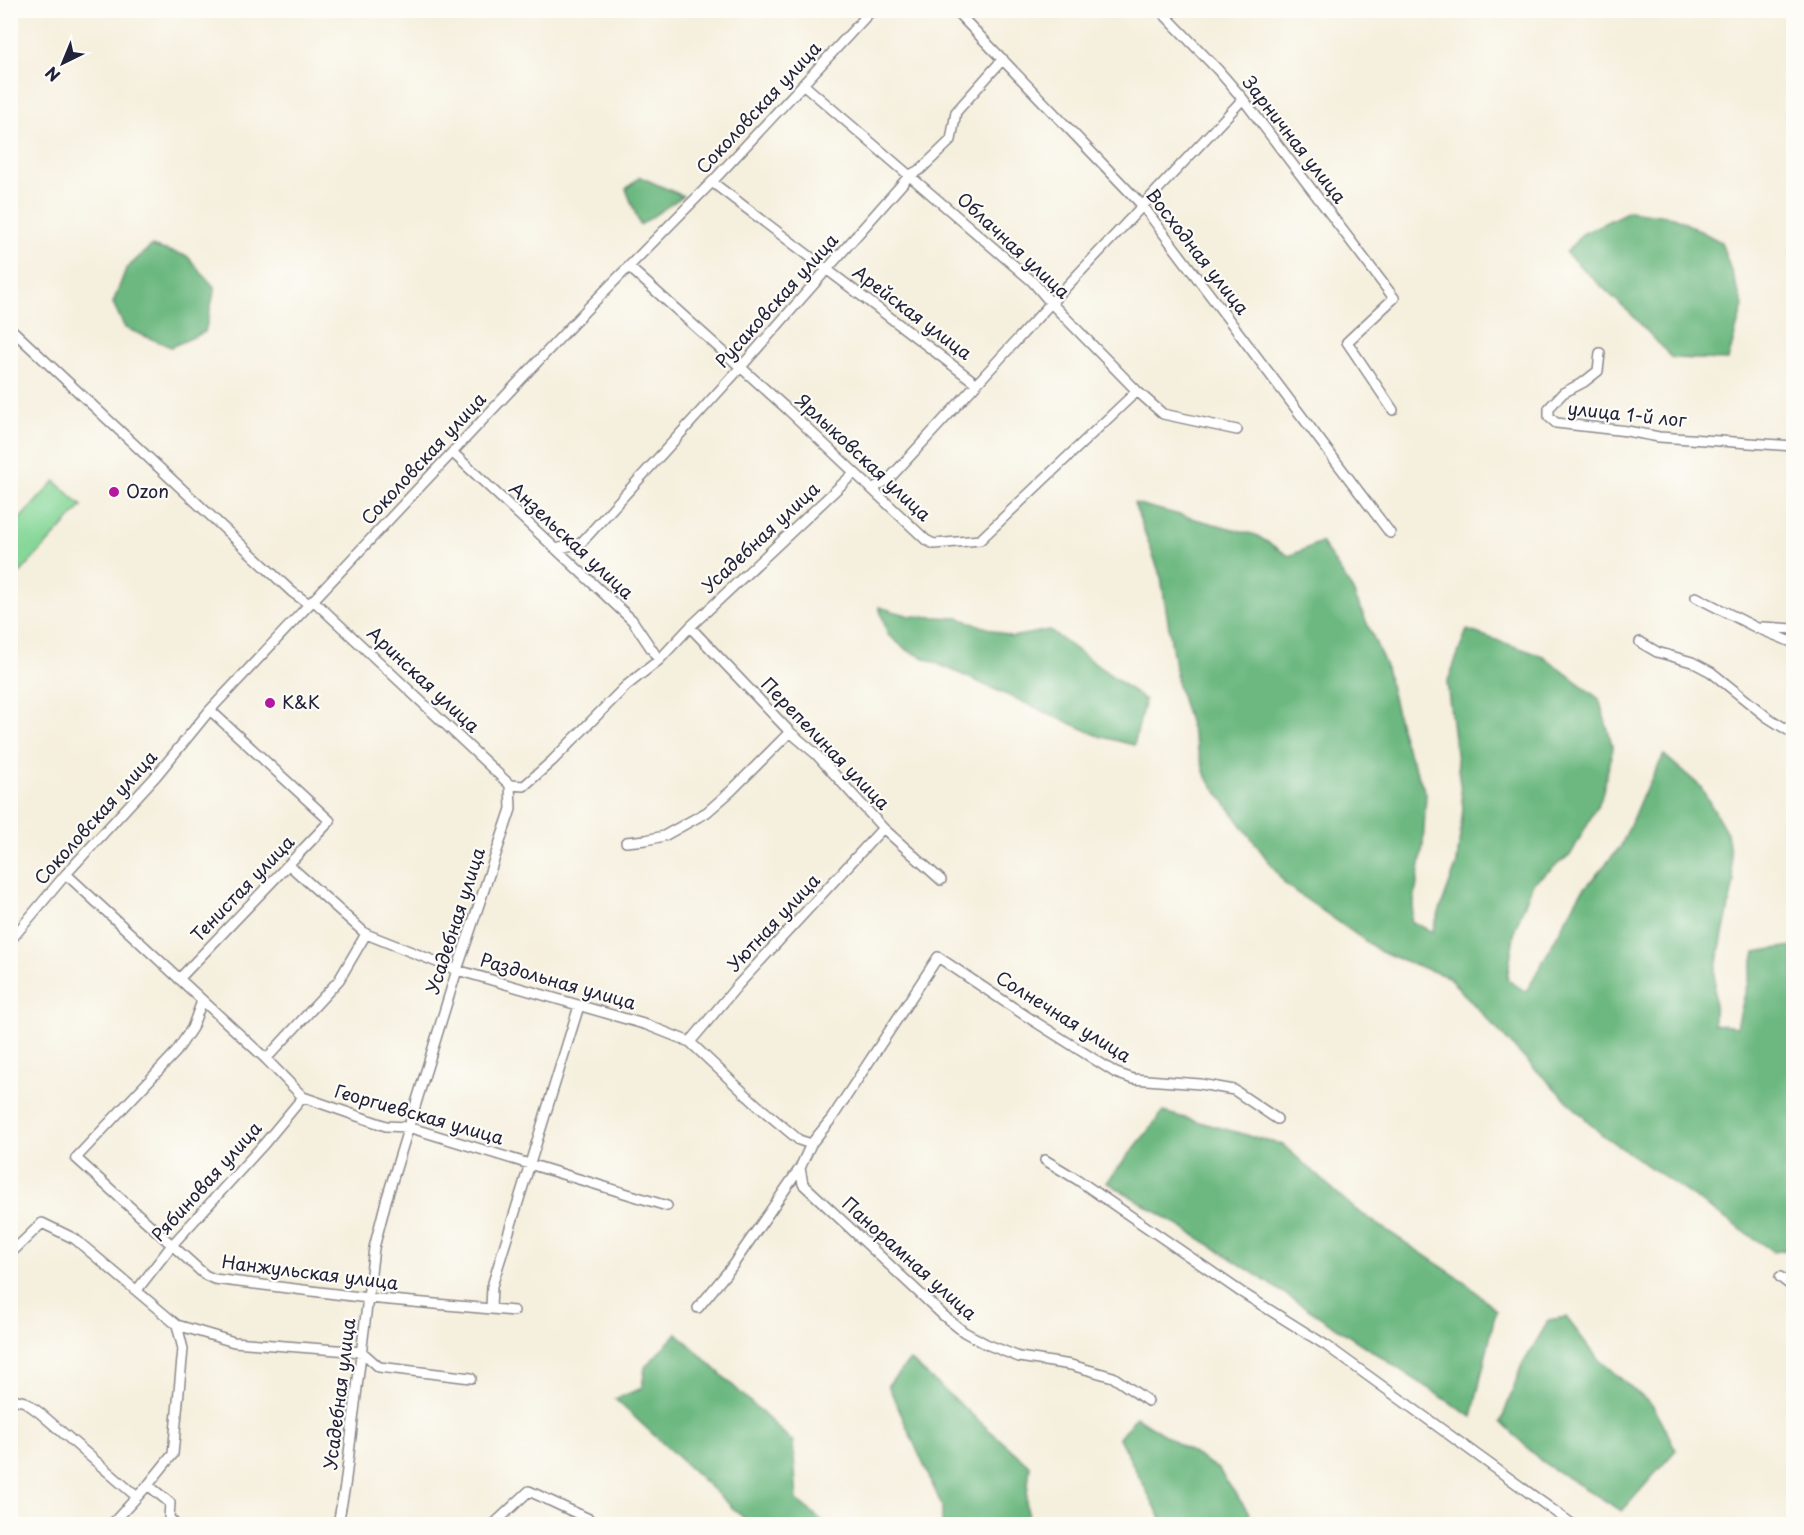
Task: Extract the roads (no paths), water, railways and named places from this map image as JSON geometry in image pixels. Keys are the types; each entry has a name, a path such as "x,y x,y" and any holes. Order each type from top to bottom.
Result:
{"street":[{"name":"Соколовская улица","path":"10,941 66,874 156,776 210,710 587,309 712,182 873,10"},
{"name":"Восходная улица","path":"955,10 1142,205 1390,533"},
{"name":"Зарничная улица","path":"1160,10 1243,99 1394,298 1347,342 1393,410"},
{"name":"Русаковская улица","path":"556,549 581,543 828,270 910,175 921,169 951,140 956,112 1003,59"},
{"name":"Облачная улица","path":"804,85 1032,281 1137,391 1162,414 1237,430"},
{"path":"872,489 889,479 1243,99"},
{"name":"Арейская улица","path":"712,182 976,384"},
{"name":"Ярлыковская улица","path":"628,267 786,408 926,540 934,544 980,540 1137,391"},
{"name":"Аринская улица","path":"10,328 292,592 311,602 510,785"},
{"name":"улица 1-й лог","path":"1600,353 1598,371 1584,382 1563,393 1549,408 1549,417 1556,423 1627,430 1659,436 1794,446"},
{"name":"Анзельская улица","path":"453,453 632,620 659,660"},
{"name":"Усадебная улица","path":"337,1524 345,1486 374,1248 408,1127 511,808 510,785 524,786 552,761 626,686 659,660 690,627 854,473"},
{"path":"1696,597 1755,627 1794,643"},
{"name":"Перепелиная улица","path":"690,627 790,732 816,754 883,828 941,880"},
{"path":"1755,627 1794,629"},
{"path":"1640,642 1657,652 1692,662 1711,672 1767,717 1794,734"},
{"name":"Тенистая улица","path":"179,979 330,821 210,710"},
{"path":"627,842 664,836 707,812 790,732"},
{"name":"Уютная улица","path":"690,1042 738,985 883,828"},
{"name":"Раздольная улица","path":"289,865 366,934 457,970 647,1025 690,1042 757,1105 799,1140 811,1144"},
{"name":"Георгиевская улица","path":"66,874 266,1059 303,1097 386,1126 408,1127 667,1206"},
{"path":"266,1059 339,980 366,934"},
{"name":"Солнечная улица","path":"811,1144 832,1118 938,957 1116,1073 1133,1079 1200,1084 1233,1090 1277,1119"},
{"name":"Нанжульская улица","path":"202,1001 192,1028 176,1052 76,1158 205,1275 214,1279 368,1298 514,1311"},
{"path":"491,1308 492,1286 579,1006"},
{"name":"Рябиновая улица","path":"137,1290 172,1245 264,1144 303,1097"},
{"path":"698,1308 730,1269 800,1168 811,1144"},
{"path":"1045,1160 1241,1292 1327,1346 1572,1524"},
{"name":"Панорамная улица","path":"800,1168 803,1184 944,1317 964,1332 986,1344 1019,1357 1071,1365 1113,1377 1148,1401"},
{"path":"10,1254 42,1223 75,1239 177,1325 234,1342 362,1352 379,1367 471,1378"},
{"path":"1780,1277 1794,1287"},
{"path":"112,1524 173,1454 183,1349 177,1325"},
{"path":"10,1398 25,1402 40,1413 137,1497"},
{"path":"148,1485 170,1503 169,1518 175,1524"},
{"path":"494,1524 529,1491 589,1519 594,1524"}],"place":[{"name":"Ozon","path":"114,492"},
{"name":"K&K","path":"270,703"}]}
